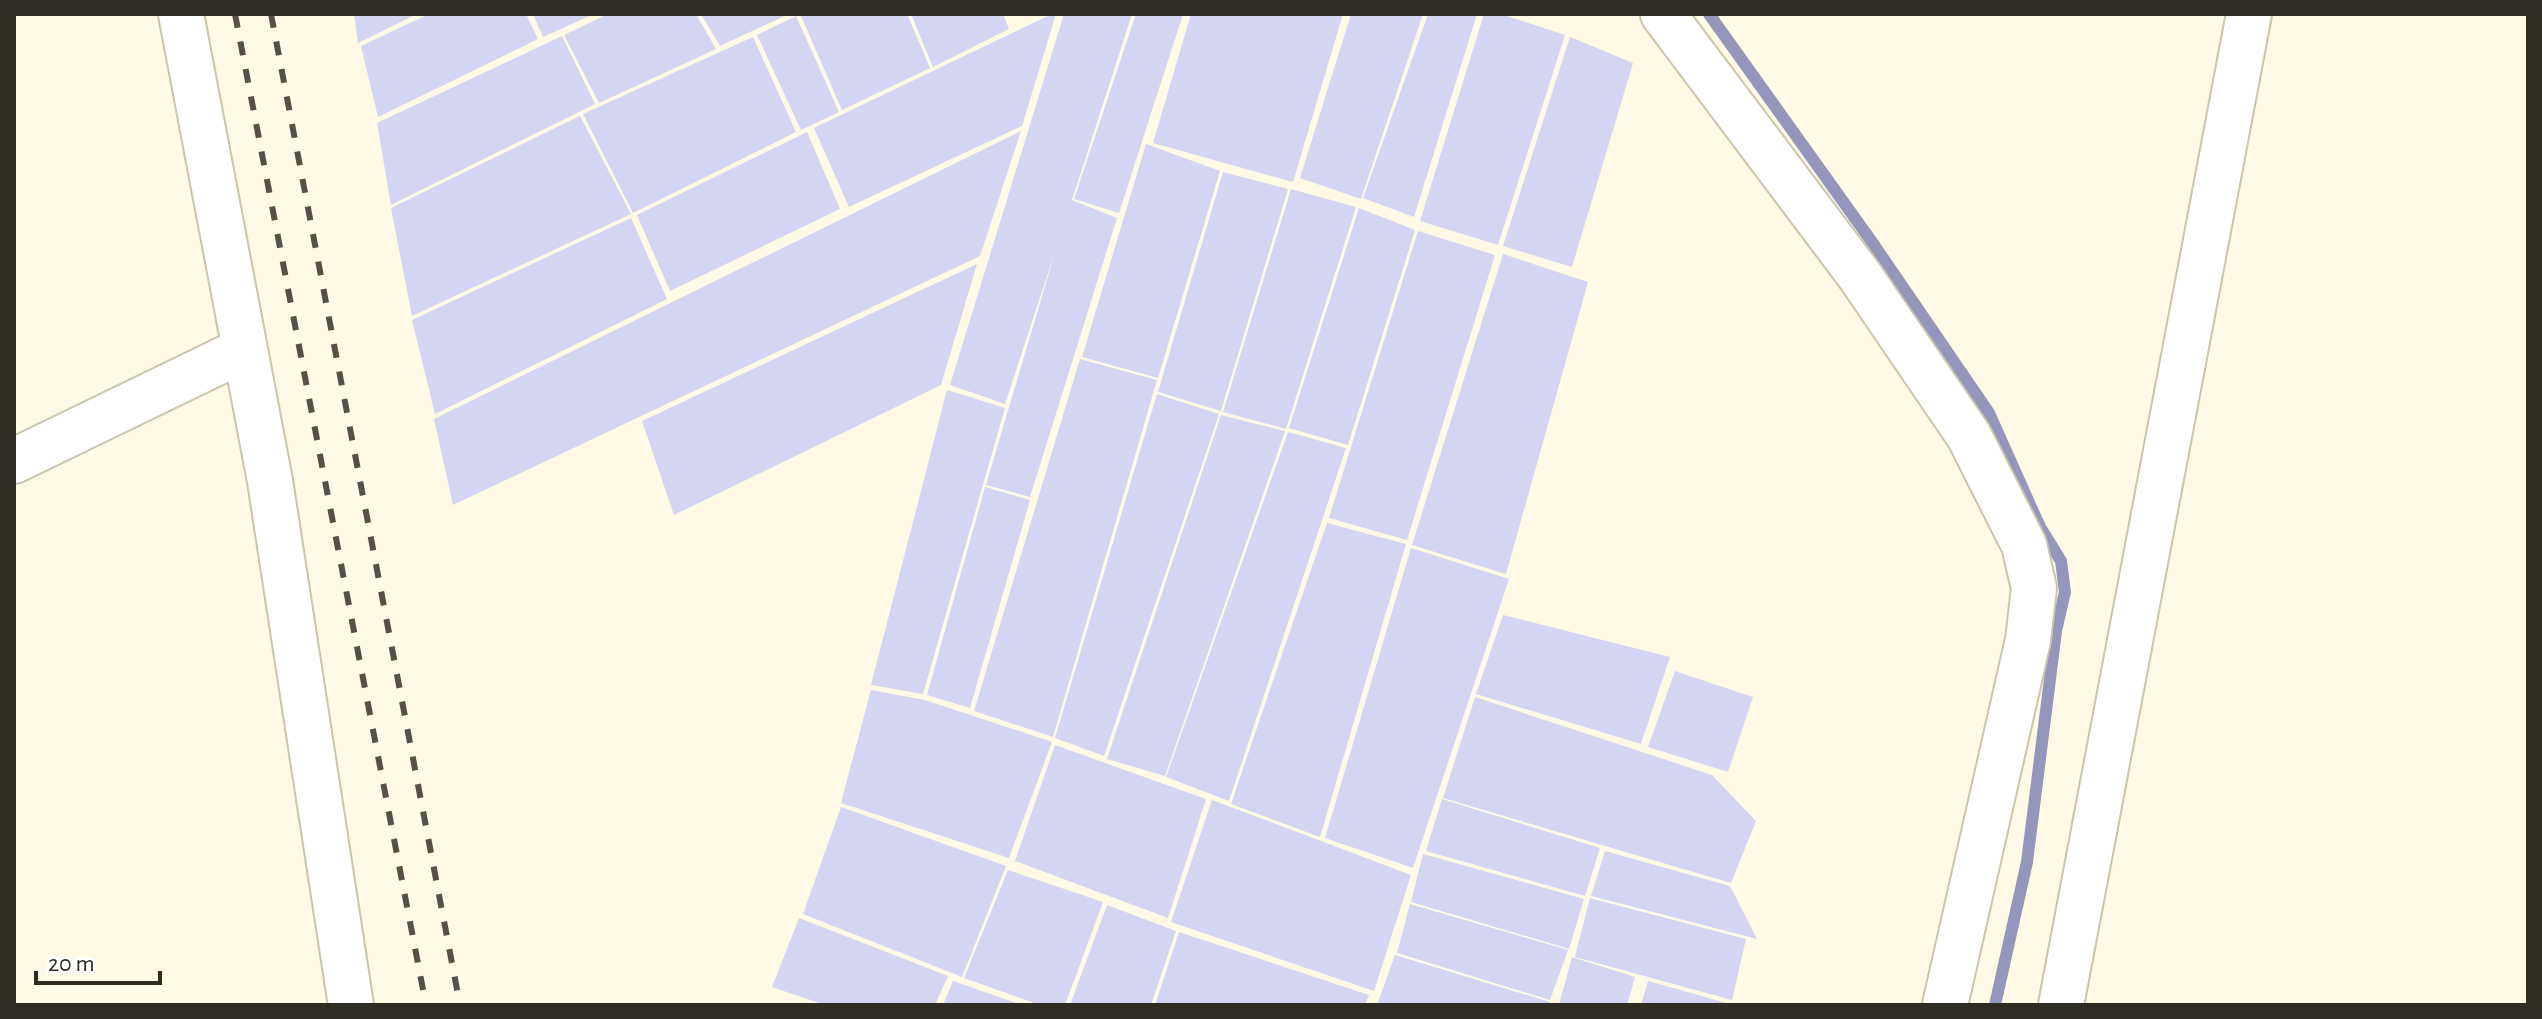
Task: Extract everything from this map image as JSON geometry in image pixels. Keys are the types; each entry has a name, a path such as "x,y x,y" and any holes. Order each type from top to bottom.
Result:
{"street":[{"path":"181,14 270,481 351,1005"},
{"path":"1663,14 1860,276 1969,436 2024,545 2034,588 2028,640 1945,1005"},
{"path":"2061,1005 2249,14"},
{"path":"14,461 245,349"}],"shaded area":[{"path":"354,14 417,14 358,43"},
{"path":"429,14 526,14 538,39 378,117 361,46"},
{"path":"533,14 594,14 543,37"},
{"path":"608,14 696,14 716,49 599,103 564,35"},
{"path":"701,14 789,14 720,46"},
{"path":"907,14 930,68 842,110 801,16"},
{"path":"911,14 1003,14 1009,29 933,67"},
{"path":"1056,14 1022,126 849,207 814,128"},
{"path":"1064,14 1132,14 1072,200 1117,218 1030,497 986,485 1056,249 1005,404 950,385"},
{"path":"1136,14 1183,14 1119,213 1074,199"},
{"path":"1191,14 1343,14 1293,182 1153,143"},
{"path":"1351,14 1423,14 1361,199 1300,178"},
{"path":"1428,14 1477,14 1414,217 1363,198"},
{"path":"1484,14 1501,14 1565,35 1498,245 1420,221"},
{"path":"796,16 839,112 801,130 757,35"},
{"path":"562,36 595,104 391,205 377,123"},
{"path":"753,37 796,132 633,213 583,114"},
{"path":"1570,37 1633,63 1572,267 1503,246"},
{"path":"580,116 631,214 412,316 391,208"},
{"path":"1021,131 980,256 453,505 434,419"},
{"path":"807,132 840,209 670,291 637,215"},
{"path":"1146,144 1220,171 1158,378 1082,357"},
{"path":"1223,172 1288,189 1221,411 1158,392"},
{"path":"1291,189 1356,207 1286,429 1223,412"},
{"path":"1359,208 1415,230 1348,445 1289,428"},
{"path":"631,218 667,299 435,414 412,320"},
{"path":"1418,231 1495,255 1407,540 1329,518"},
{"path":"1503,254 1588,282 1506,574 1412,545"},
{"path":"977,264 941,385 674,515 642,421"},
{"path":"1080,359 1157,380 1053,737 974,711"},
{"path":"947,390 1005,408 923,694 871,685"},
{"path":"1157,394 1219,414 1104,756 1055,738"},
{"path":"1221,415 1285,431 1165,776 1107,759"},
{"path":"1288,432 1346,448 1229,801 1166,777"},
{"path":"985,487 1030,500 970,708 927,695"},
{"path":"1327,523 1406,544 1320,837 1231,804"},
{"path":"1411,548 1509,579 1413,868 1325,838"},
{"path":"1503,615 1670,657 1641,744 1476,694"},
{"path":"1675,671 1753,697 1728,772 1648,747"},
{"path":"871,690 925,700 1052,742 1009,858 841,803"},
{"path":"1475,697 1712,775 1756,821 1731,883 1443,798"},
{"path":"1055,745 1206,799 1168,918 1015,861"},
{"path":"1442,799 1600,848 1585,896 1426,851"},
{"path":"1212,800 1411,875 1374,991 1171,922"},
{"path":"841,807 1006,866 962,977 803,914"},
{"path":"1605,851 1730,886 1757,939 1591,896"},
{"path":"1423,854 1584,899 1569,949 1411,902"},
{"path":"1008,870 1103,902 1065,1005 1040,1005 964,978"},
{"path":"1590,898 1746,939 1732,1000 1575,957"},
{"path":"1410,904 1568,950 1550,1000 1397,953"},
{"path":"1107,905 1176,931 1151,1005 1070,1005"},
{"path":"799,918 948,976 935,1005 825,1005 772,987"},
{"path":"1179,932 1369,995 1365,1005 1155,1005"},
{"path":"1395,955 1550,1002 1549,1005 1377,1005"},
{"path":"1572,957 1635,977 1627,1005 1559,1005"},
{"path":"953,981 1022,1005 943,1005"},
{"path":"1648,981 1730,1004 1641,1005"}],"waterway":[{"path":"1709,14 1872,242 1989,413 2040,527 2061,561 2065,592 2056,631 2027,862 1995,1005"}],"railway":[{"path":"235,14 426,1005"},
{"path":"271,14 460,1005"}]}
